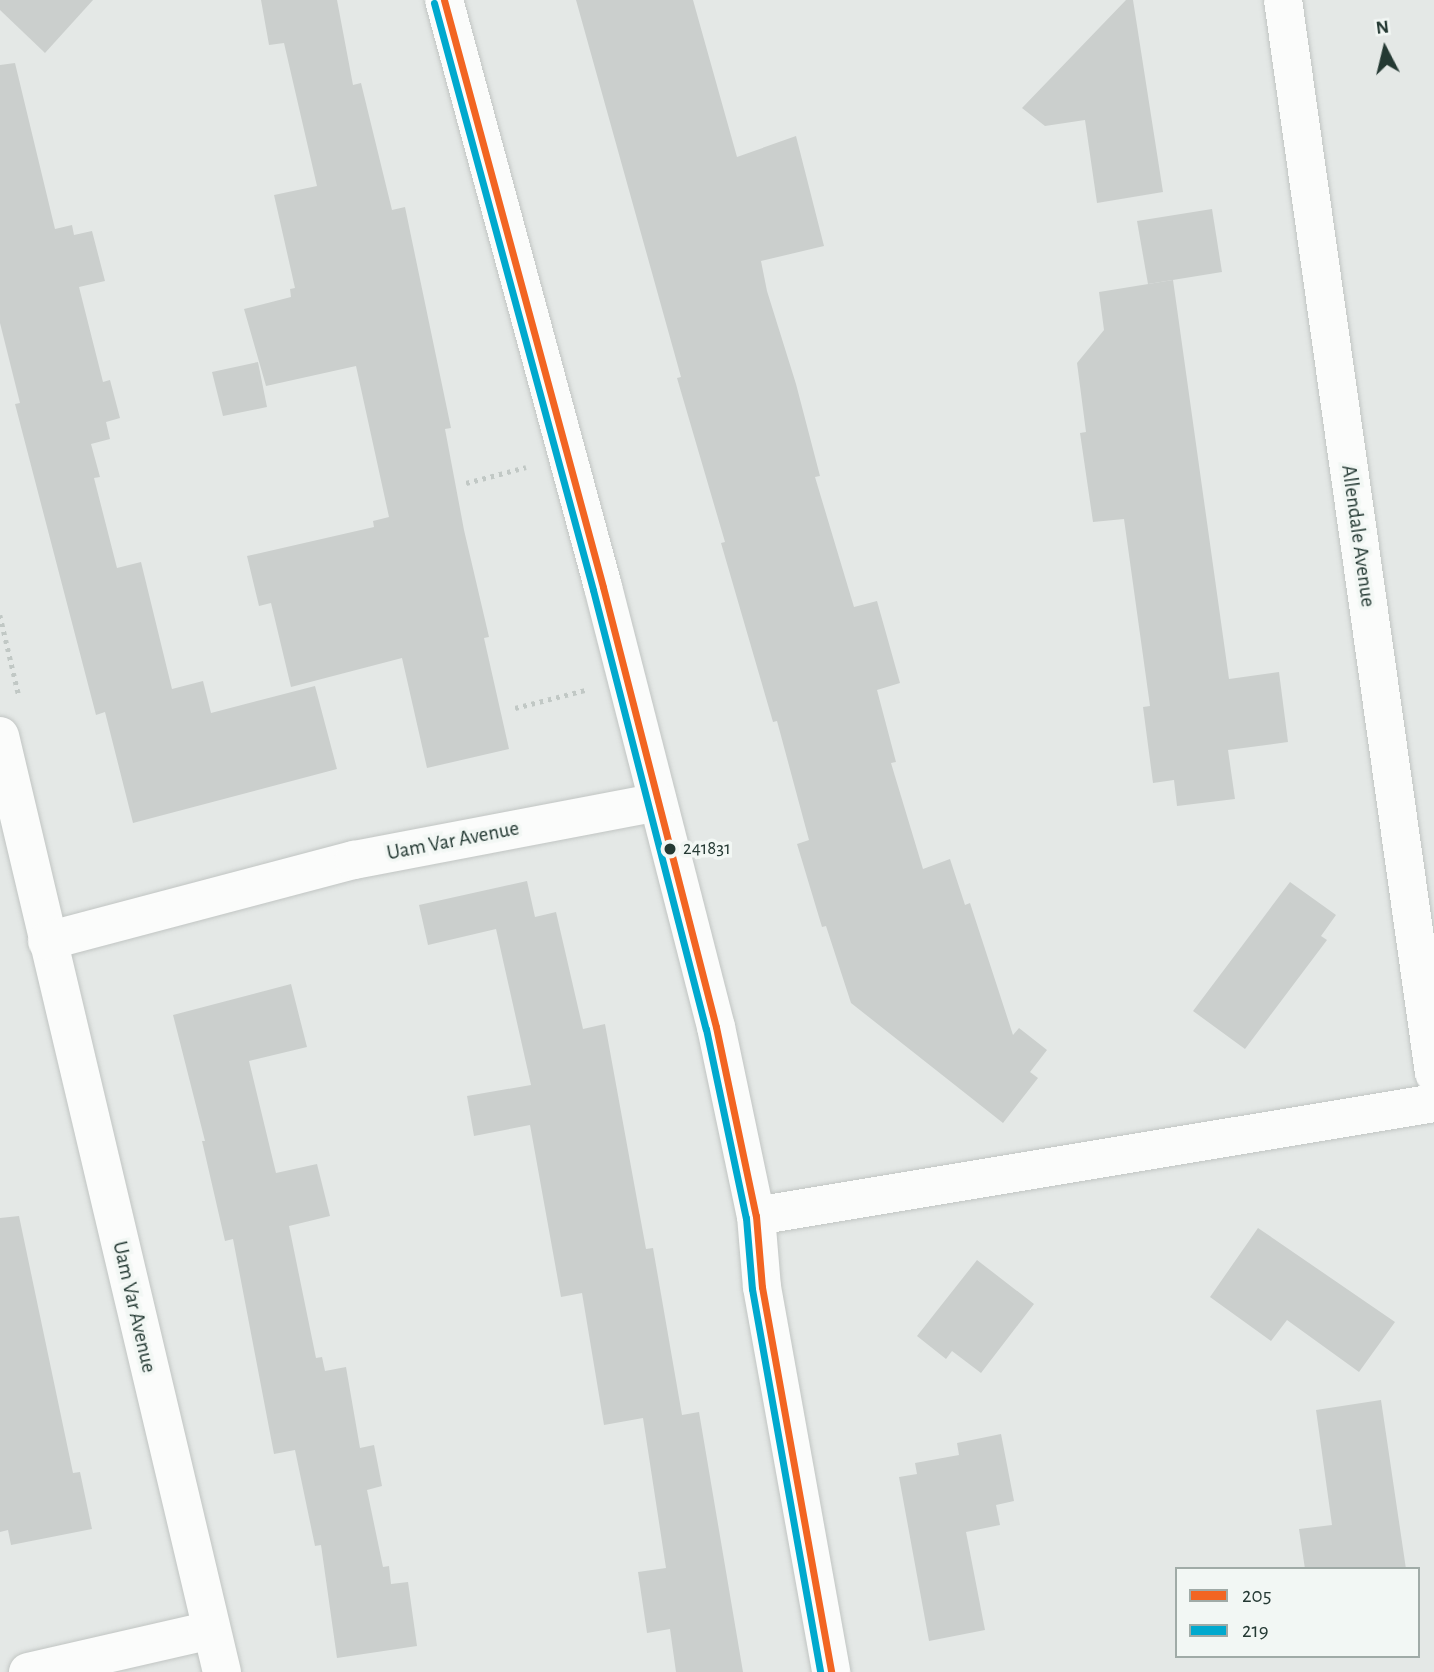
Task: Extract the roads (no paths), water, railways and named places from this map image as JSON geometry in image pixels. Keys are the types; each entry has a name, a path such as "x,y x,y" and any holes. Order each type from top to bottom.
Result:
{"street":[{"path":"444,0 603,587 716,1027 756,1216 762,1287 831,1672"},
{"name":"Allendale Avenue","path":"1283,0 1434,1073"},
{"name":"Uam Var Avenue","path":"0,736 222,1672"},
{"name":"Uam Var Avenue","path":"47,941 320,868 657,802"},
{"path":"756,1216 1434,1103"},
{"path":"28,1672 211,1630"}],"place":[{"name":"241831","path":"670,849"}]}
